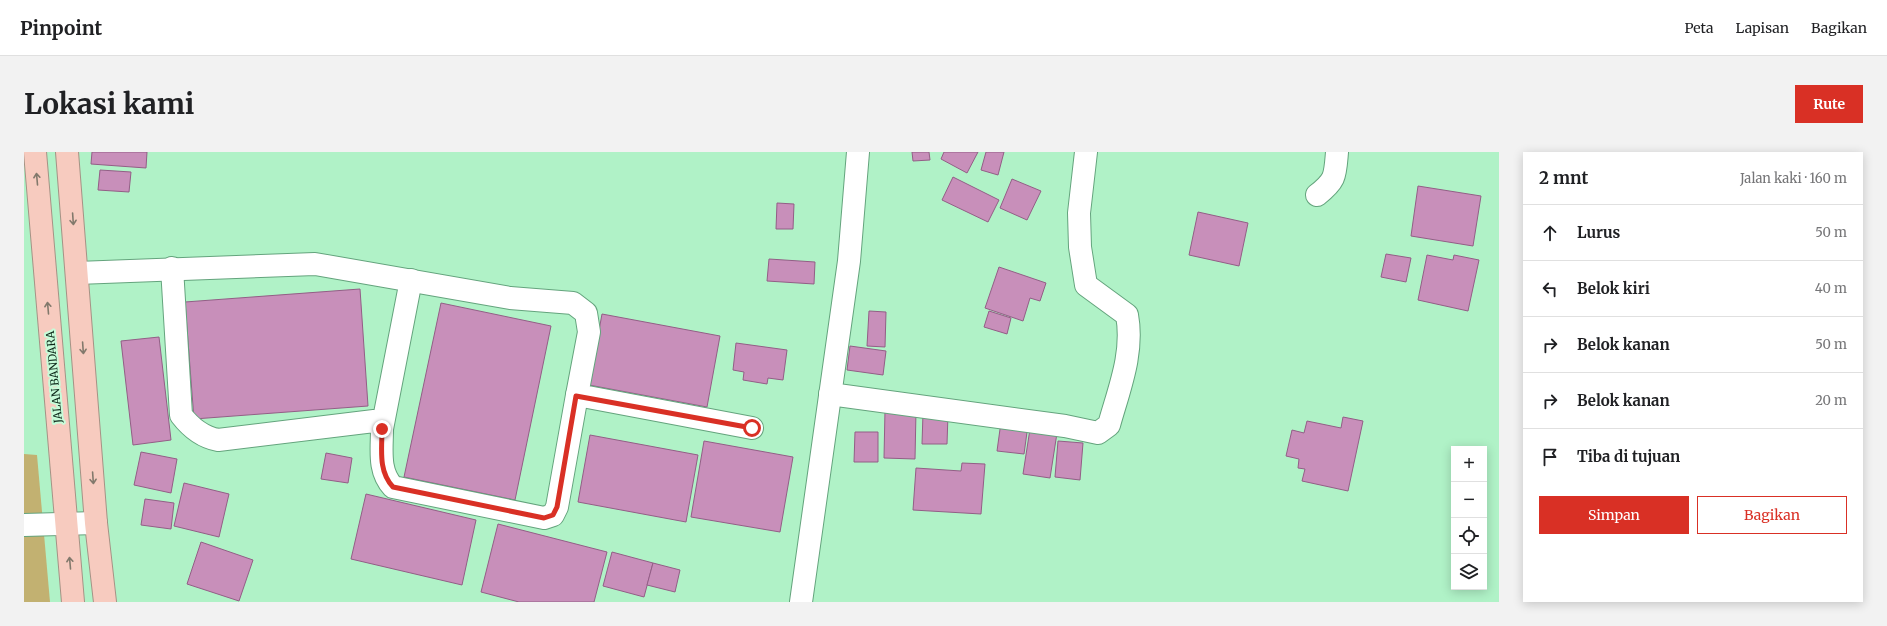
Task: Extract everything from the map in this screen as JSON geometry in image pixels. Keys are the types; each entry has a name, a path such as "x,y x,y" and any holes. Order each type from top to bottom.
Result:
{"highway":[{"name":"JALAN BANDARA","path":"35,152 73,602"},
{"path":"67,152 96,523 105,602"}],"street":[{"path":"801,602 849,261 858,152"},
{"path":"830,394 1065,426 1098,434 1104,430 1109,425 1127,362 1130,329 1127,315 1086,285 1080,247 1079,213 1086,152"},
{"path":"1318,196 1330,185 1336,174 1337,152"},
{"path":"77,273 172,268 315,264 411,280 510,298 574,303 586,313 588,332 557,507 553,515 544,518 393,487 387,480 382,470 382,429 411,280"},
{"path":"172,268 181,415 189,426 208,438 218,440 374,421 379,423 382,429"},
{"path":"576,396 752,428"},
{"path":"24,525 96,523"}],"shaded area":[{"path":"24,454 37,455 50,602 24,602"}],"building":[{"path":"92,152 147,152 146,168 91,164"},
{"path":"912,152 929,152 930,160 913,161"},
{"path":"944,152 978,152 967,173 941,159"},
{"path":"986,152 1004,152 998,175 981,170"},
{"path":"100,170 131,172 129,192 98,190"},
{"path":"953,177 999,200 988,222 942,200"},
{"path":"1012,179 1041,191 1027,220 1000,208"},
{"path":"1418,186 1481,196 1473,246 1411,236"},
{"path":"777,203 794,204 793,229 776,229"},
{"path":"1198,212 1248,223 1239,266 1189,255"},
{"path":"1386,254 1411,258 1406,282 1381,277"},
{"path":"1427,255 1453,260 1454,255 1479,260 1468,311 1418,300"},
{"path":"769,259 815,262 814,284 767,281"},
{"path":"999,267 1046,283 1040,301 1030,298 1023,321 985,308"},
{"path":"360,289 368,406 194,419 185,302"},
{"path":"441,303 551,326 515,500 404,477"},
{"path":"869,311 886,312 885,347 867,346"},
{"path":"989,311 1011,318 1007,334 984,327"},
{"path":"602,314 720,336 707,407 589,385"},
{"path":"159,337 171,440 133,445 121,341"},
{"path":"736,343 787,350 783,380 768,378 767,384 743,380 744,372 733,370"},
{"path":"850,346 886,351 883,375 847,370"},
{"path":"885,410 916,411 915,459 884,458"},
{"path":"923,413 948,414 947,444 922,444"},
{"path":"1343,417 1363,421 1348,491 1302,481 1305,469 1298,468 1299,459 1286,456 1292,430 1304,433 1307,421 1341,428"},
{"path":"1001,422 1028,425 1024,454 997,451"},
{"path":"1030,429 1057,433 1050,478 1023,474"},
{"path":"855,432 878,432 878,462 854,462"},
{"path":"590,435 698,455 686,522 578,502"},
{"path":"704,441 793,457 780,532 691,517"},
{"path":"1058,441 1083,443 1080,480 1055,477"},
{"path":"141,452 177,459 171,493 134,485"},
{"path":"326,453 352,458 348,483 321,479"},
{"path":"962,463 985,464 981,514 913,510 916,468 961,471"},
{"path":"184,483 229,494 219,537 174,526"},
{"path":"366,494 476,520 462,585 351,559"},
{"path":"145,499 174,503 171,529 141,525"},
{"path":"498,524 607,552 594,602 519,602 481,592"},
{"path":"201,542 253,560 239,601 187,584"},
{"path":"612,552 653,563 644,597 603,586"},
{"path":"653,563 680,570 675,592 647,585"}],"route":[{"path":"382,429 382,470 387,480 393,487 544,518 553,515 557,507 576,396 752,428"}]}
